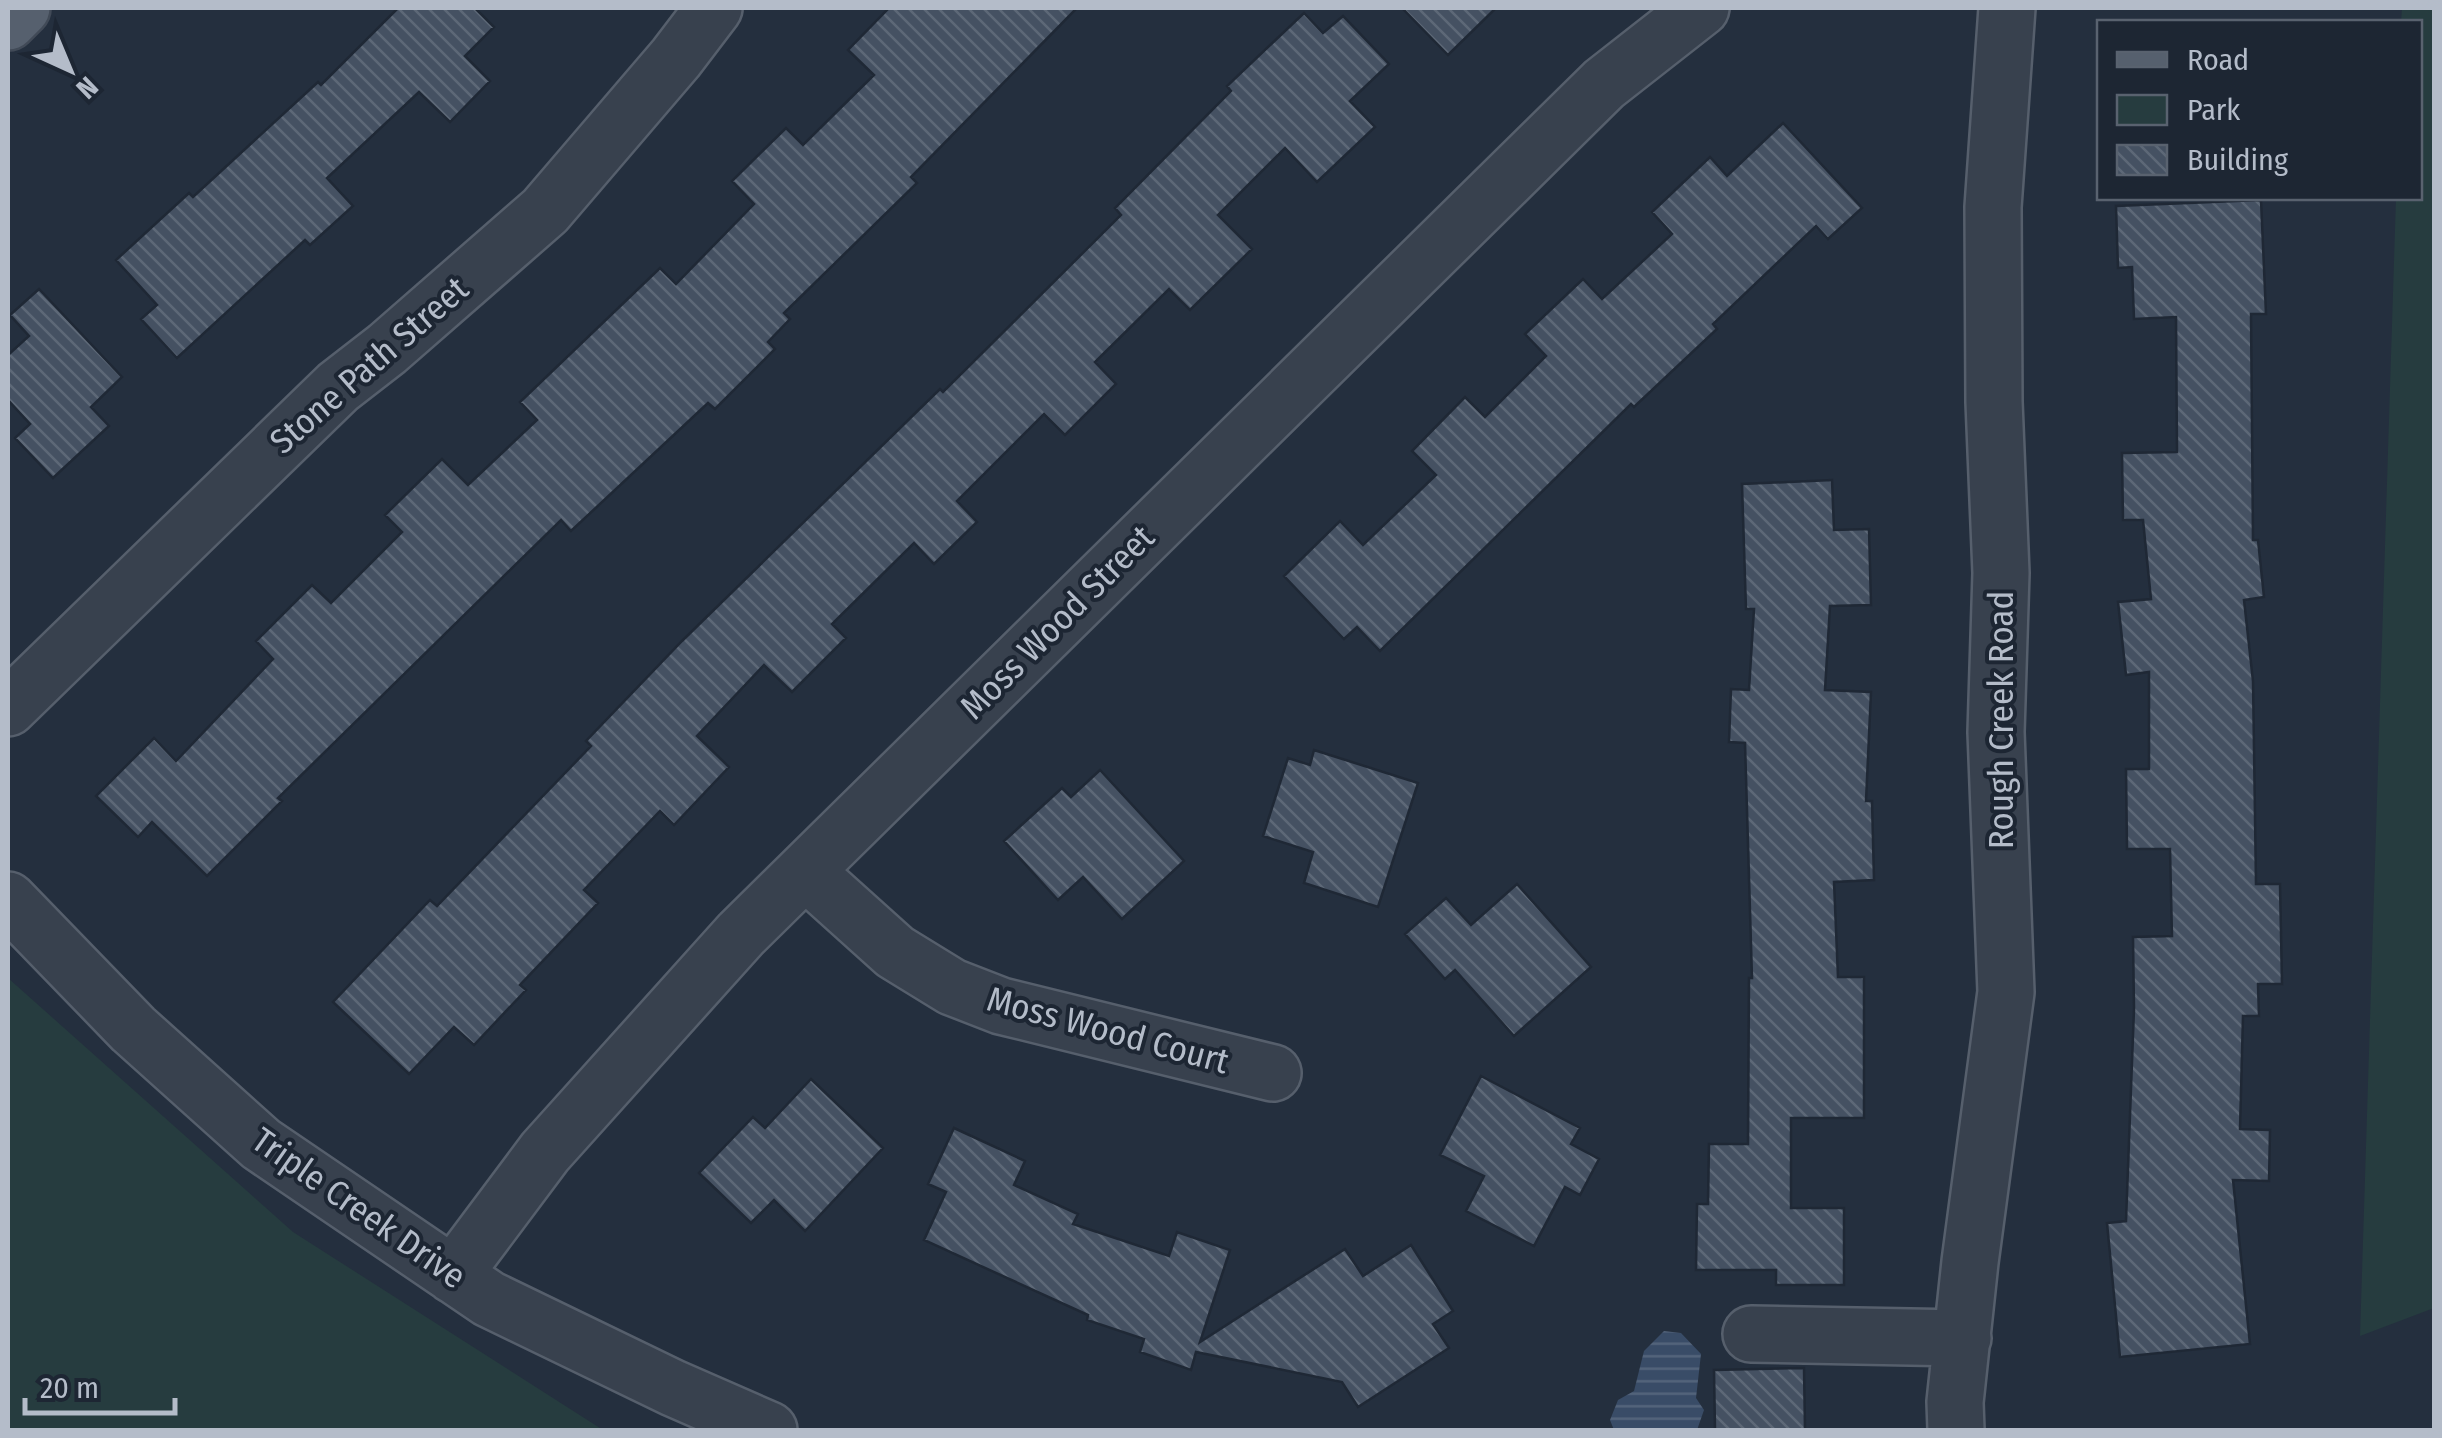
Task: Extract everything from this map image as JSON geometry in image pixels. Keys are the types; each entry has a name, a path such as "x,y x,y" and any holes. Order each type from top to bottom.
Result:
{"main road":[{"path":"8,22 22,8"}],"street":[{"name":"Stone Path Street","path":"8,708 338,386 387,349 545,210 714,8"},
{"name":"Moss Wood Street","path":"453,1274 545,1152 741,934 1599,90 1701,8"},
{"name":"Rough Creek Road","path":"1956,1430 1962,1338 2006,992 1996,732 2001,573 1994,402 1993,207 2007,8"},
{"name":"Moss Wood Court","path":"805,870 894,952 952,987 1000,1006 1273,1073"},
{"name":"Triple Creek Drive","path":"8,900 133,1029 261,1144 489,1299 769,1430"},
{"path":"1752,1334 1962,1338"}],"green space":[{"path":"2402,8 2434,8 2434,1308 2360,1336 2396,200 2422,200 2422,20 2401,20"},
{"path":"8,978 293,1232 603,1430 8,1430"}],"water":[{"path":"1664,1331 1681,1333 1701,1354 1696,1398 1704,1410 1697,1430 1614,1430 1610,1420 1618,1400 1634,1391 1644,1351"}],"building":[{"path":"398,8 475,8 494,27 465,56 490,81 450,122 419,92 327,178 353,206 310,245 305,240 177,358 141,319 157,305 116,260 189,193 193,197 318,82 321,85"},
{"path":"889,8 1077,8 911,177 917,183 784,313 790,319 768,342 775,349 715,409 708,403 571,531 561,520 278,798 282,801 207,876 152,822 138,837 96,796 154,738 176,761 273,659 256,641 312,585 331,603 402,532 385,515 442,459 468,485 537,420 520,402 660,268 676,284 754,204 732,181 786,128 803,145 874,75 848,50"},
{"path":"1402,8 1496,8 1448,55"},
{"path":"1304,13 1323,33 1343,16 1389,64 1350,101 1375,127 1317,182 1285,148 1218,215 1252,249 1190,310 1169,289 1095,362 1116,384 1065,435 1044,414 957,501 977,522 934,564 914,543 832,624 846,638 792,692 764,665 697,736 729,767 674,825 660,811 584,890 598,903 520,985 526,990 474,1045 454,1027 409,1074 333,1002 430,900 437,906 591,746 586,741 682,641 940,389 943,392 1121,215 1115,208 1231,91 1227,86"},
{"path":"1783,123 1862,208 1828,239 1816,226 1713,324 1717,329 1634,407 1631,404 1380,651 1357,627 1344,639 1284,576 1340,521 1363,545 1436,475 1412,451 1465,397 1485,417 1546,356 1525,334 1583,279 1602,299 1672,234 1652,212 1710,157 1727,176"},
{"path":"2261,200 2266,314 2251,314 2253,540 2258,540 2264,597 2244,600 2253,681 2256,884 2280,884 2282,984 2258,984 2259,1016 2243,1016 2240,1129 2270,1130 2269,1181 2233,1180 2250,1344 2120,1357 2107,1223 2126,1221 2133,937 2172,936 2170,849 2127,849 2126,769 2149,769 2149,672 2126,675 2118,602 2151,599 2143,520 2123,520 2122,453 2177,452 2176,317 2134,319 2132,267 2118,268 2116,206"},
{"path":"39,289 122,377 91,407 109,426 53,478 15,438 30,424 8,400 8,355 29,336 10,315"},
{"path":"1832,480 1834,530 1869,529 1871,605 1830,606 1825,690 1871,692 1866,801 1872,801 1874,880 1834,882 1838,977 1864,977 1864,1118 1791,1118 1791,1208 1844,1208 1844,1285 1776,1285 1776,1270 1696,1270 1697,1204 1708,1204 1709,1144 1748,1144 1752,978 1745,743 1729,742 1731,689 1749,690 1754,609 1746,609 1742,484"},
{"path":"1314,750 1418,783 1378,907 1304,883 1313,852 1263,836 1288,758 1310,765"},
{"path":"1100,770 1184,861 1122,919 1083,877 1058,900 1004,841 1062,788 1071,797"},
{"path":"1517,884 1591,967 1514,1036 1455,970 1445,979 1405,934 1446,898 1471,925"},
{"path":"1481,1076 1580,1128 1571,1144 1599,1159 1580,1195 1565,1187 1534,1246 1466,1211 1484,1176 1440,1155"},
{"path":"811,1079 883,1148 805,1231 774,1200 751,1223 699,1173 753,1117 765,1128"},
{"path":"954,1128 1025,1161 1014,1185 1078,1214 1073,1224 1169,1256 1177,1232 1230,1250 1200,1342 1345,1249 1363,1276 1411,1245 1453,1311 1433,1324 1449,1348 1358,1407 1342,1382 1196,1352 1191,1370 1140,1352 1144,1339 1087,1320 1088,1315 924,1240 946,1192 928,1184"},
{"path":"1804,1368 1805,1430 1715,1430 1714,1370"}]}
